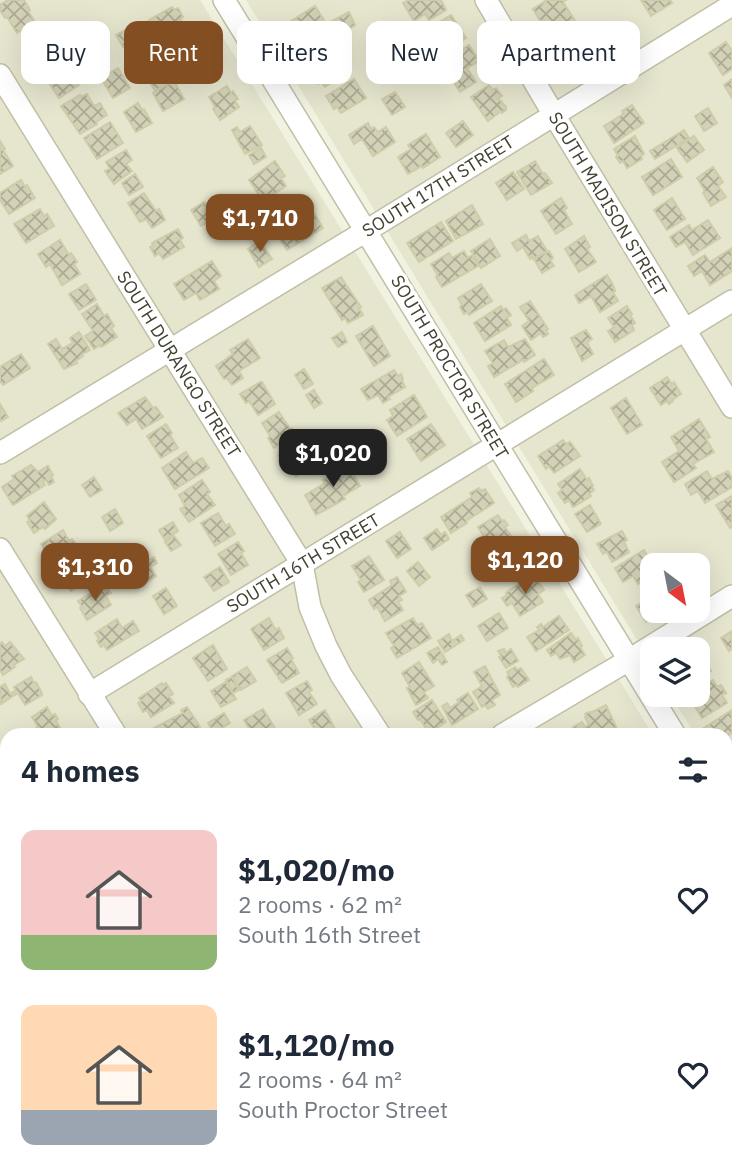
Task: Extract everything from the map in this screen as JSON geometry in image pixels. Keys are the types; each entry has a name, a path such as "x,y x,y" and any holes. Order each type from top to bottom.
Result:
{"street":[{"name":"SOUTH PROCTOR STREET","path":"224,0 671,728"},
{"name":"SOUTH MADISON STREET","path":"486,0 732,407"},
{"name":"SOUTH 17TH STREET","path":"0,453 732,5"},
{"name":"SOUTH DURANGO STREET","path":"0,75 302,565 310,607 326,646 341,675 375,728"},
{"name":"SOUTH 16TH STREET","path":"89,694 732,301"},
{"path":"0,549 111,728"},
{"path":"514,728 732,596"}],"shaded area":[{"path":"0,0 200,0 213,21 124,21 124,84 223,84 223,37 237,60 237,84 252,84 649,728 0,728"},
{"path":"246,0 732,0 732,728 691,728 678,707 710,707 710,637 640,637 640,645 297,84 352,84 352,21 259,21"}],"building":[{"path":"8,0 24,0 34,21 21,21 21,31 17,33 0,10 0,5"},
{"path":"409,0 441,0 446,10 429,20 425,14 414,21 403,3"},
{"path":"547,0 566,0 563,2 575,21 540,21 533,9"},
{"path":"641,0 670,0 672,3 651,16"},
{"path":"315,6 324,21 291,21"},
{"path":"172,7 174,10 178,8 183,17 181,21 149,20"},
{"path":"349,12 355,25 352,27 352,21 332,21"},
{"path":"451,15 455,21 441,21"},
{"path":"124,31 124,46 123,47 116,35"},
{"path":"726,42 732,51 732,69 723,75 709,53"},
{"path":"469,45 477,58 477,62 467,68 476,82 460,92 455,84 463,84 463,49"},
{"path":"118,68 124,78 124,84 130,88 113,98 105,84 110,84 110,73"},
{"path":"354,79 366,98 341,113 337,107 334,109 326,96 346,84 352,84"},
{"path":"732,79 732,98 724,85"},
{"path":"50,84 78,84 79,85 59,98"},
{"path":"151,84 167,84 155,91"},
{"path":"169,84 176,84 184,99 163,111 153,93"},
{"path":"489,85 493,90 496,88 502,96 498,98 506,110 488,121 471,97"},
{"path":"227,86 238,99 235,101 239,107 220,120 209,97"},
{"path":"395,92 405,107 392,115 382,99"},
{"path":"87,94 94,106 100,103 107,115 80,134 61,106"},
{"path":"138,103 152,123 136,132 124,112"},
{"path":"632,105 644,123 614,143 604,126"},
{"path":"708,108 717,123 704,131 695,116"},
{"path":"463,121 473,135 456,147 446,133"},
{"path":"110,122 123,143 97,159 84,138"},
{"path":"368,123 371,129 374,127 378,132 386,127 395,142 373,156 362,139 354,144 349,135"},
{"path":"250,126 262,145 245,154 232,130 237,127 240,132"},
{"path":"684,130 689,138 655,159 650,151"},
{"path":"426,134 440,157 408,174 398,157 411,149 408,145"},
{"path":"635,136 644,154 642,159 627,168 623,161 620,163 614,149"},
{"path":"694,136 704,150 687,162 677,148"},
{"path":"0,141 13,166 0,174"},
{"path":"261,148 266,157 254,164 249,155"},
{"path":"126,150 132,160 126,164 132,171 114,184 105,171 110,169 106,162"},
{"path":"671,159 682,177 653,195 642,177"},
{"path":"275,161 285,176 281,178 286,186 263,201 249,180"},
{"path":"535,161 552,183 531,195 517,172"},
{"path":"713,167 723,182 718,186 726,197 711,206 697,178"},
{"path":"513,172 524,189 507,200 496,183"},
{"path":"135,174 143,187 129,195 122,183"},
{"path":"21,180 35,198 9,214 0,200 0,193"},
{"path":"144,193 165,220 152,228 146,219 140,222 128,203"},
{"path":"239,196 248,211 233,220 224,205"},
{"path":"561,198 572,224 556,234 541,211"},
{"path":"672,198 685,219 667,230 654,210"},
{"path":"306,201 323,228 287,250 275,232 279,229 272,218 292,205 294,208"},
{"path":"204,202 214,218 201,226 191,210"},
{"path":"472,205 483,224 456,239 446,221"},
{"path":"40,209 44,216 47,214 54,226 26,243 14,224"},
{"path":"708,220 720,238 693,255 685,242 676,247 670,237 689,225 692,230"},
{"path":"441,222 453,241 419,262 407,243"},
{"path":"178,229 184,247 163,259 159,253 155,256 150,247 152,243"},
{"path":"526,235 529,241 538,236 547,251 530,259 523,247 517,251 512,243"},
{"path":"584,236 590,247 587,249 596,262 579,272 565,249"},
{"path":"490,239 500,256 481,268 471,251"},
{"path":"60,240 77,262 74,264 80,274 62,285 50,264 46,267 38,254"},
{"path":"260,241 272,259 259,267 248,249"},
{"path":"732,248 732,271 710,285 702,271 694,276 688,266 705,255 710,262"},
{"path":"464,251 468,258 472,255 478,266 442,287 431,264 449,253 452,258"},
{"path":"549,251 554,266 542,273 534,259"},
{"path":"212,261 221,276 214,281 219,289 200,300 196,293 184,300 174,284"},
{"path":"607,275 618,301 600,312 591,296 579,303 575,295"},
{"path":"341,277 361,307 359,308 363,315 348,323 345,318 342,320 322,288"},
{"path":"86,284 96,300 79,310 69,294"},
{"path":"481,284 492,301 469,315 467,312 464,314 458,298"},
{"path":"530,301 548,329 548,334 543,337 541,333 531,340 522,326 529,321 520,307"},
{"path":"97,304 104,316 107,314 117,337 94,349 85,336 93,331 82,314"},
{"path":"501,306 511,315 507,318 511,325 485,341 474,323"},
{"path":"627,306 635,323 632,325 634,330 615,342 608,331 614,327 608,318"},
{"path":"373,326 390,356 374,366 356,336"},
{"path":"586,330 592,339 587,342 593,354 582,361 571,338"},
{"path":"79,332 90,350 82,354 77,363 64,369 48,344 56,339 62,349 73,343 70,338"},
{"path":"342,332 347,342 338,347 332,338"},
{"path":"248,339 260,358 239,371 243,378 232,385 227,378 224,379 216,366 233,354 230,350"},
{"path":"525,339 535,355 494,377 488,366 493,363 485,351 504,340 508,347"},
{"path":"21,354 30,368 3,385 0,381 0,367"},
{"path":"544,359 554,375 532,388 533,391 516,402 505,384"},
{"path":"304,369 313,384 304,389 295,375"},
{"path":"394,370 398,376 401,374 405,387 383,403 378,395 368,400 361,389"},
{"path":"667,377 672,384 674,382 681,394 669,404 667,401 661,405 650,388"},
{"path":"260,382 275,404 258,415 249,401 246,403 240,394"},
{"path":"314,390 322,403 314,408 306,395"},
{"path":"414,395 427,417 397,436 387,420 393,416 390,410"},
{"path":"145,397 163,417 142,429 136,419 127,425 118,413"},
{"path":"626,398 642,425 627,434 611,408"},
{"path":"0,404 8,417 1,421 0,419"},
{"path":"279,412 294,433 274,448 262,423"},
{"path":"699,419 710,437 706,439 714,452 693,464 696,468 674,482 662,462 679,451 671,437"},
{"path":"166,424 178,448 161,458 147,436"},
{"path":"431,424 445,445 421,461 407,439"},
{"path":"344,434 350,444 343,447 337,438"},
{"path":"305,439 314,453 308,457 313,465 296,476 279,455"},
{"path":"563,440 566,444 570,442 580,456 554,473 549,466 546,469 538,456"},
{"path":"186,452 193,463 202,458 209,468 175,489 162,468"},
{"path":"342,461 348,470 350,468 360,486 343,496 345,499 316,515 305,495 325,483 323,480 334,474 330,468"},
{"path":"31,465 38,472 48,466 54,482 49,485 46,480 43,481 45,485 13,505 2,487 14,479 12,476"},
{"path":"580,469 587,480 589,478 594,490 589,494 591,496 573,507 569,500 565,503 558,493 562,490 558,484"},
{"path":"707,471 712,479 728,471 732,478 732,487 705,503 698,491 691,495 685,484"},
{"path":"94,477 102,490 90,497 82,485"},
{"path":"202,480 215,505 189,522 180,509 185,506 179,495"},
{"path":"479,488 481,491 485,489 494,503 451,533 441,517 472,497 470,493"},
{"path":"732,496 732,527 730,528 716,505"},
{"path":"44,502 56,519 45,529 43,527 34,533 27,522 30,521 27,516"},
{"path":"590,505 601,524 587,532 575,514"},
{"path":"115,509 123,523 110,531 102,517"},
{"path":"218,513 235,534 215,546 201,523"},
{"path":"498,515 508,525 505,527 511,536 491,548 478,527"},
{"path":"173,522 178,531 165,540 159,530"},
{"path":"437,529 441,535 445,532 449,539 432,550 424,538"},
{"path":"63,530 69,541 72,539 75,543 72,545 74,548 54,561 41,544"},
{"path":"622,531 629,552 612,562 607,552 603,554 597,544"},
{"path":"400,532 411,549 397,558 386,541"},
{"path":"174,536 181,545 171,551 165,542"},
{"path":"238,542 248,565 231,575 218,554"},
{"path":"517,550 522,554 527,566 512,579 501,560"},
{"path":"644,550 646,553 640,553 638,584 633,576 623,582 615,568"},
{"path":"369,556 384,580 364,592 358,582 361,580 352,566"},
{"path":"154,557 157,563 150,567 156,576 142,585 133,570"},
{"path":"81,560 88,570 91,568 92,578 71,591 60,581 63,579 59,573"},
{"path":"418,562 430,577 419,586 407,571"},
{"path":"220,567 229,582 214,591 204,577"},
{"path":"534,575 544,590 538,594 543,602 520,616 512,603 507,606 502,598"},
{"path":"397,577 406,592 399,596 402,600 398,602 403,610 385,621 377,607 374,609 369,600 392,585 390,581"},
{"path":"101,587 103,590 107,588 111,593 106,596 111,605 87,620 78,601"},
{"path":"480,587 487,599 473,607 466,595"},
{"path":"166,588 177,606 164,614 153,596"},
{"path":"499,613 508,628 487,641 478,626"},
{"path":"559,616 569,630 536,651 527,637 539,630 537,627 541,624 543,627"},
{"path":"269,618 284,638 264,650 251,629"},
{"path":"413,618 417,625 422,623 431,638 397,658 386,633"},
{"path":"117,619 122,628 133,621 139,631 107,650 104,645 101,647 95,633"},
{"path":"732,631 732,649 729,651 721,638"},
{"path":"571,633 576,640 578,638 585,655 574,662 570,655 560,659 556,653 551,656 547,650"},
{"path":"449,634 452,641 461,635 464,640 445,652 438,641"},
{"path":"2,642 5,646 10,642 24,659 3,675 0,670"},
{"path":"213,645 227,669 208,681 193,658"},
{"path":"438,647 447,662 442,665 438,659 433,663 427,653"},
{"path":"287,648 299,673 282,683 267,660"},
{"path":"504,649 506,653 511,649 518,661 506,668 498,651"},
{"path":"419,662 434,686 424,692 428,698 416,705 402,673"},
{"path":"485,666 500,695 492,700 495,705 488,709 485,705 482,707 473,692 482,686 474,672"},
{"path":"247,667 256,681 241,690 232,676"},
{"path":"515,667 517,670 521,668 529,680 518,687 513,687 507,677 507,672"},
{"path":"31,677 42,695 25,705 18,693 1,704 0,687 5,684 10,694 16,690 14,687"},
{"path":"232,677 239,690 233,693 226,680"},
{"path":"713,680 717,687 721,685 726,693 722,695 727,703 702,718 695,707 710,707 710,682"},
{"path":"307,681 312,690 309,692 317,704 299,715 286,693"},
{"path":"226,682 236,699 221,707 211,691"},
{"path":"166,683 173,694 169,696 174,703 151,717 147,710 143,712 138,703 141,701 139,698"},
{"path":"468,693 478,709 452,725 442,706 447,703 450,708"},
{"path":"432,700 446,722 437,728 426,728 413,712"},
{"path":"606,705 617,728 574,728 582,722 585,727 589,725 585,714"},
{"path":"47,707 52,716 55,714 60,728 36,728 32,717"},
{"path":"187,707 200,727 154,728 183,713 181,710"},
{"path":"263,709 275,728 249,728 244,720"},
{"path":"325,710 334,728 314,728 309,720"},
{"path":"732,710 732,728 704,728"},
{"path":"224,713 230,723 222,728 211,728 208,723"}]}
